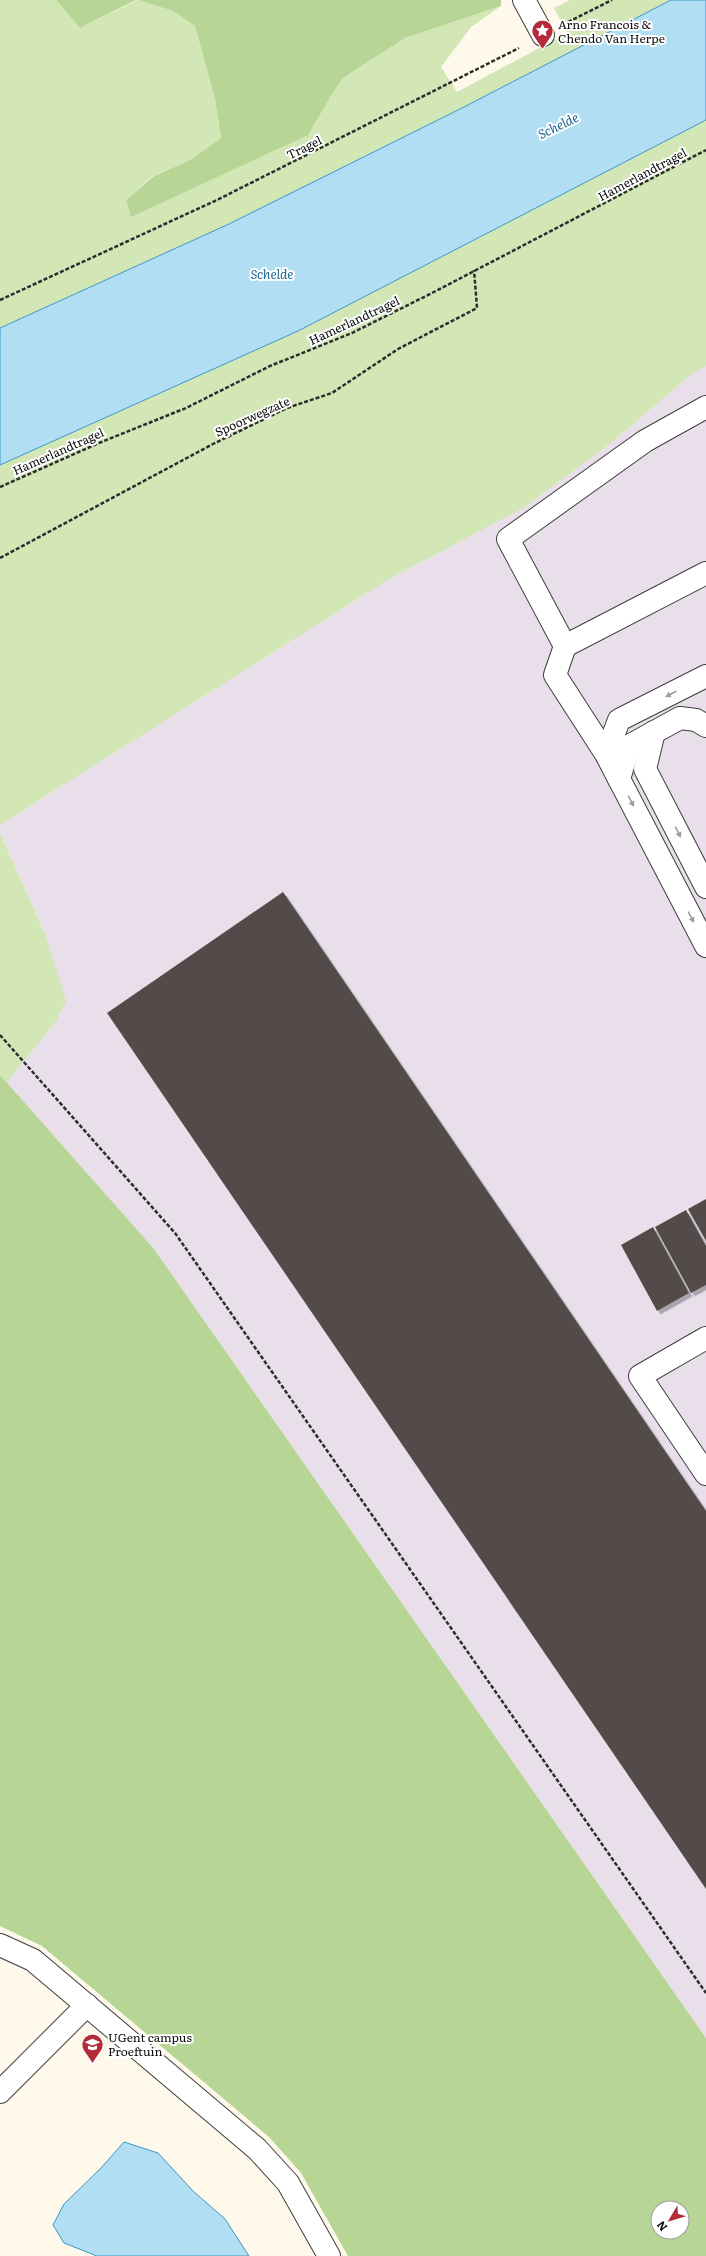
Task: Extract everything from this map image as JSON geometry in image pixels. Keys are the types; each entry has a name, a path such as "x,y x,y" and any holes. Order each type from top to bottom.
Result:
{"street":[{"path":"524,0 543,35"},
{"path":"565,646 508,539 645,440 706,407"},
{"path":"706,573 565,646 555,675 606,754 706,946"},
{"path":"606,754 619,720 706,676"},
{"path":"619,779 628,746 680,718 696,720 706,726"},
{"path":"654,732 645,769 706,887"},
{"path":"706,1338 640,1376 706,1474"},
{"path":"0,1945 33,1960 258,2149 288,2183 329,2256"},
{"path":"0,2092 87,2005"}],"path":[{"name":"Tragel","path":"0,300 217,200 450,84 612,0"},
{"name":"Hamerlandtragel","path":"0,487 99,443 186,408 270,366 352,333 706,150"},
{"name":"Spoorwegzate","path":"0,558 213,444 287,408 332,393 398,349 477,308 474,270"},
{"path":"0,1035 175,1233 706,1992"}],"shaded area":[{"path":"706,366 706,2038 154,1249 6,1083 55,1023 45,934 0,833 0,825 391,578 522,509 611,443 693,373"}],"green space":[{"path":"0,0 56,0 80,28 138,0 173,11 195,26 215,99 221,138 192,159 153,176 126,200 131,217 330,97 343,78 405,38 501,6 471,27 441,67 457,92 567,33 554,8 570,0 671,0 462,108 229,224 0,328"},
{"path":"56,0 136,0 80,28"},
{"path":"138,0 501,0 501,6 405,38 343,78 308,135 131,217 126,200 154,176 192,159 221,138 215,99 195,26 173,11"},
{"path":"706,120 706,366 693,373 611,443 522,509 391,578 0,825 0,465 298,331"},
{"path":"0,833 45,934 66,1001 55,1023 6,1083 0,1075"},
{"path":"0,1075 154,1249 706,2038 706,2256 348,2256 301,2173 269,2137 42,1946 0,1926"}],"water":[{"name":"Schelde","path":"671,0 706,0 706,120 298,331 0,465 0,328 229,224 462,108"},
{"path":"124,2142 158,2153 193,2191 225,2219 249,2256 97,2256 64,2243 53,2225 64,2204 101,2168"}],"building":[{"path":"283,892 706,1511 706,1889 107,1013"},
{"path":"706,1199 706,1241 688,1209"},
{"path":"686,1210 706,1246 706,1285 691,1293 655,1227"},
{"path":"653,1227 689,1293 657,1311 621,1245"}],"place":[{"name":"Arno Francois & Chendo Van Herpe","path":"543,50"},
{"name":"UGent campus Proeftuin","path":"92,2064"}]}
